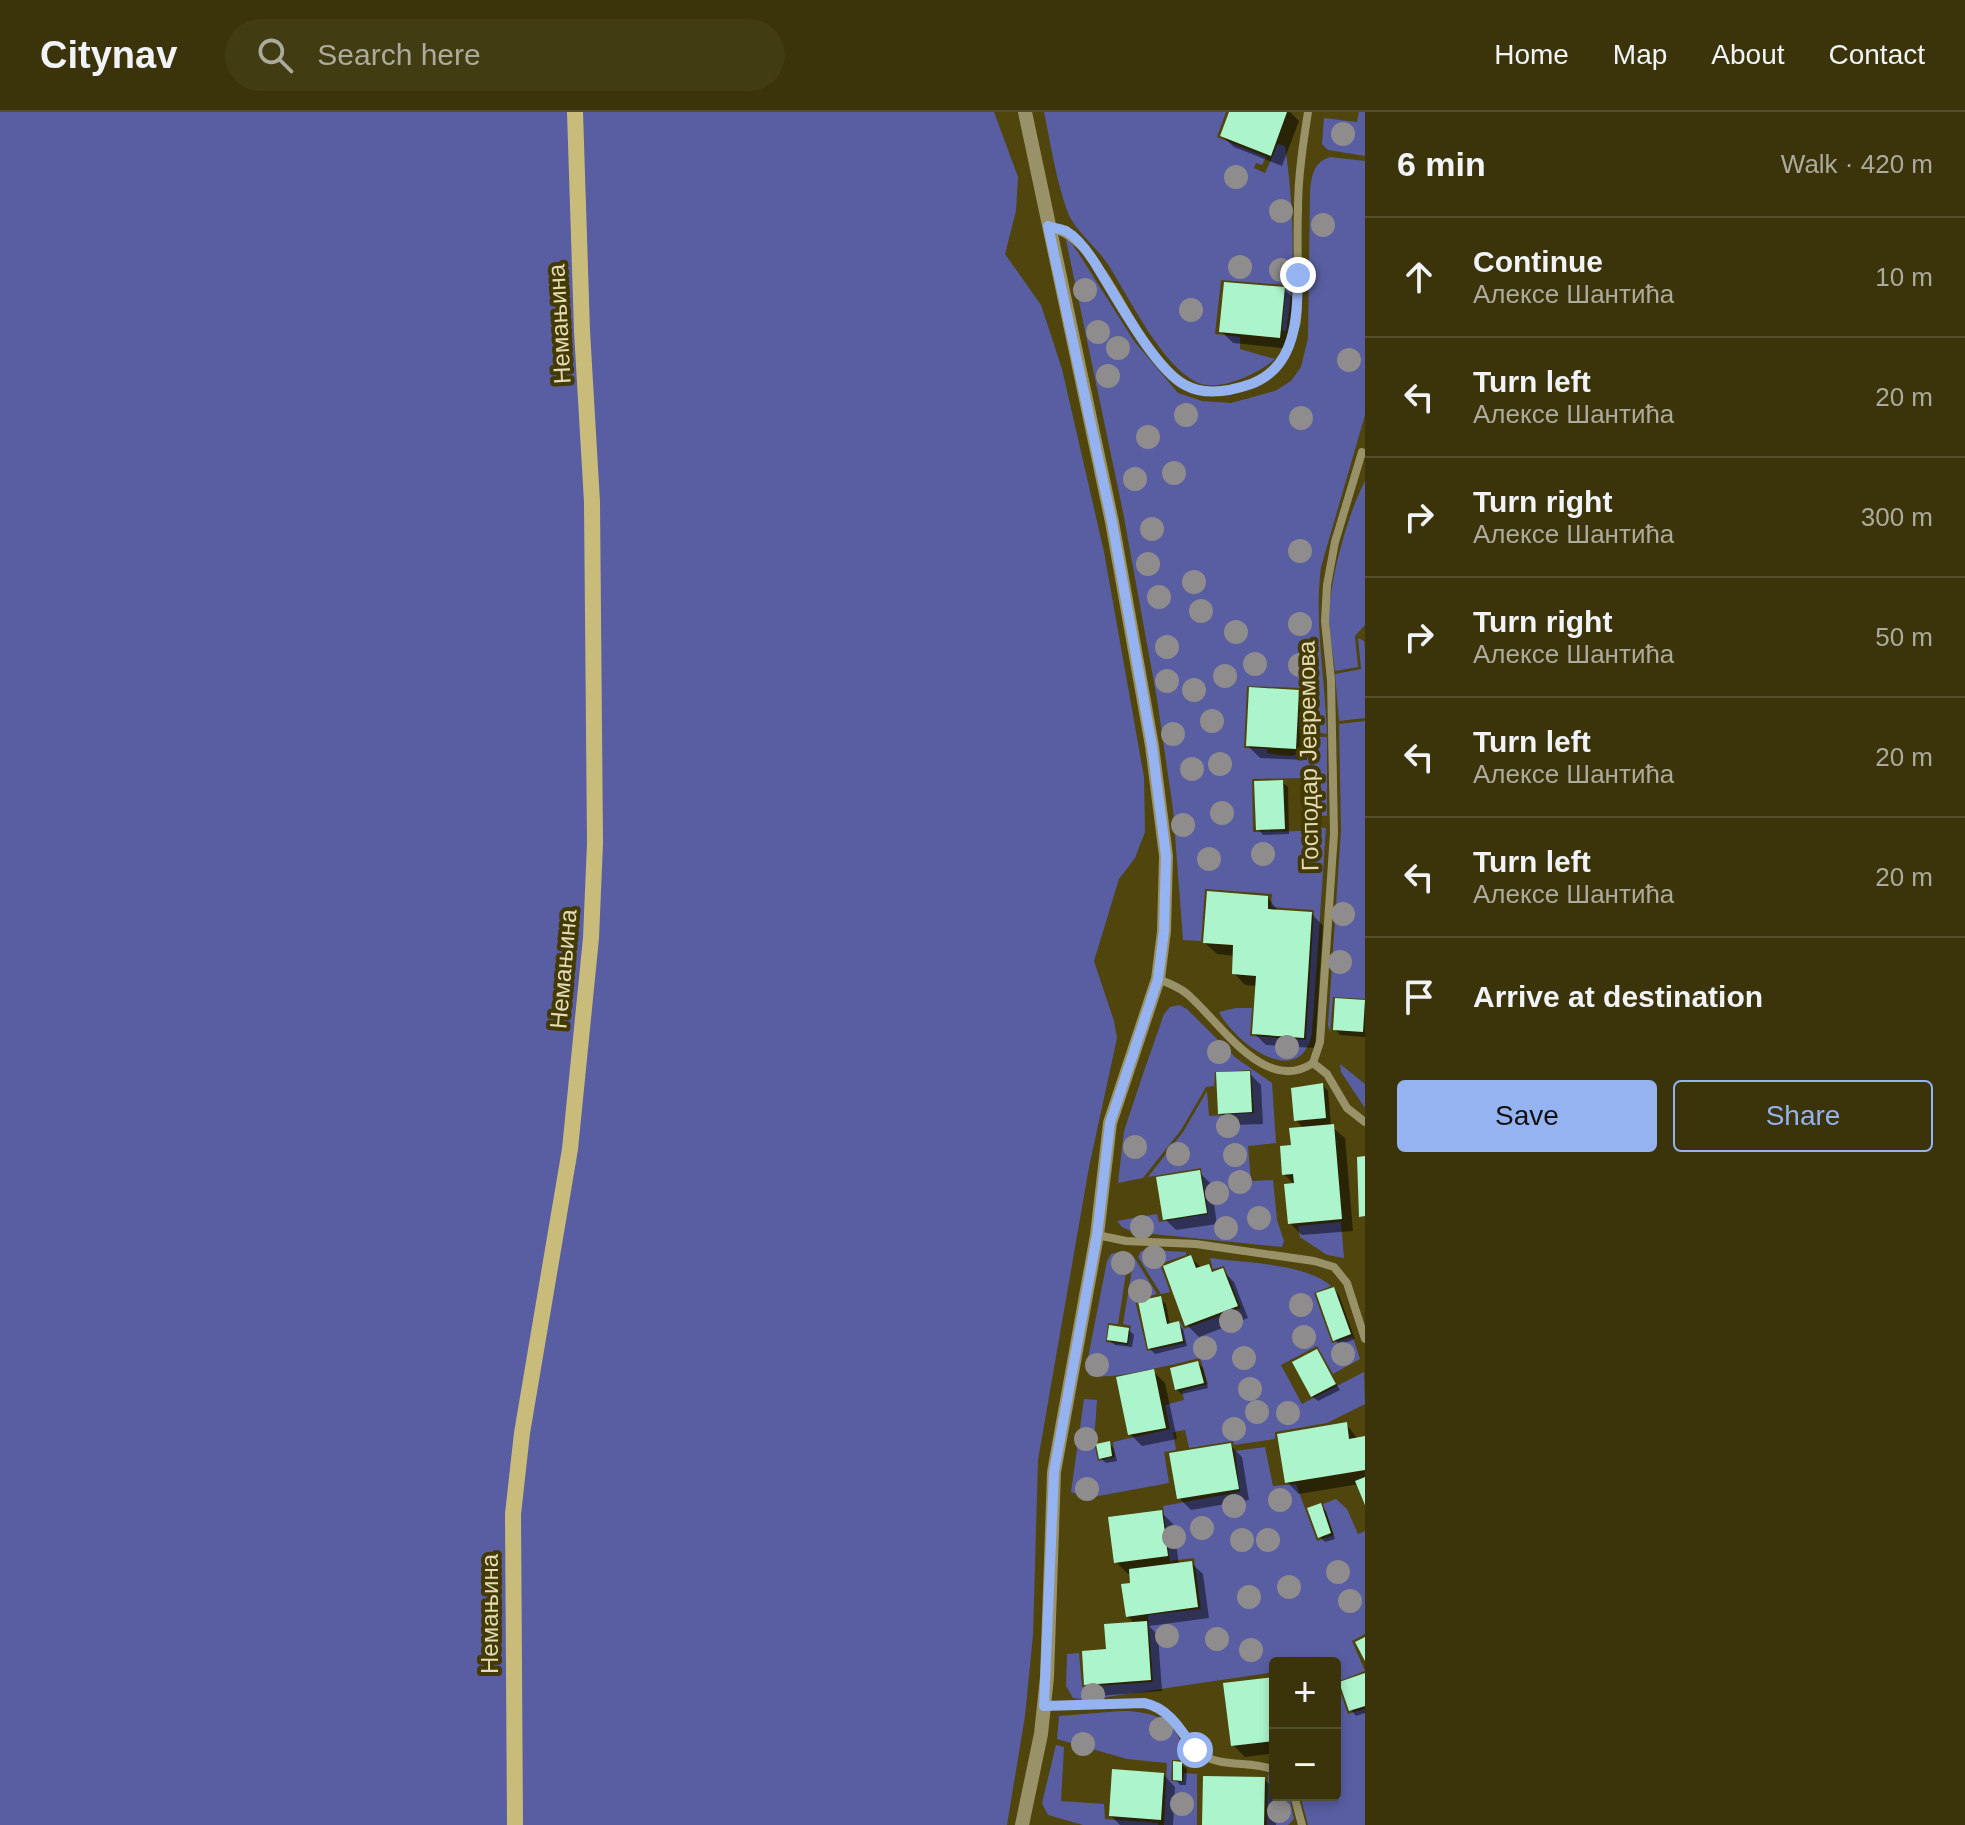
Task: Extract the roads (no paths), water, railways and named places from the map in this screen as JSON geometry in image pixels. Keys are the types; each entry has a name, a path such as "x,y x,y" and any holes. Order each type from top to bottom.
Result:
{"main road":[{"name":"Немањина","path":"515,1825 513,1514 524,1419 570,1149 591,938 595,843 592,502 582,331 575,112"}],"street":[{"path":"1022,1825 1044,1706 1054,1472 1097,1235 1110,1123 1158,979 1164,931 1166,856 1152,746 1112,522 1025,112"},
{"path":"1048,226 1065,231 1079,242 1137,330 1184,385 1205,391 1232,391 1260,381 1283,360 1297,322 1298,206 1308,112"},
{"name":"Господар Јевремова","path":"1313,1063 1320,1042 1334,833 1331,680 1325,621 1327,585 1335,542 1362,452"},
{"path":"1158,979 1186,994 1229,1037 1266,1066 1280,1072 1291,1072 1302,1071 1313,1063 1327,1074 1347,1108 1365,1122"},
{"path":"1097,1235 1126,1241 1196,1244 1314,1261 1334,1267 1347,1283 1365,1339"},
{"path":"1044,1706 1157,1705 1173,1719 1195,1750 1207,1758 1269,1769"},
{"path":"1296,1801 1302,1825"}]}
